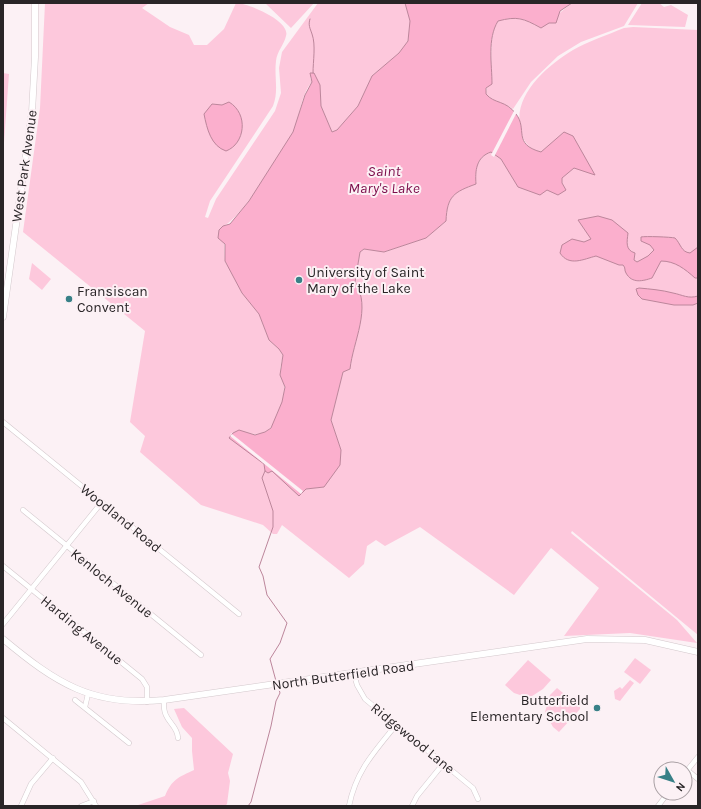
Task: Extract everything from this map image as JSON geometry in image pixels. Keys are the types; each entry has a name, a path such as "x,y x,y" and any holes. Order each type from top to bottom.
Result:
{"main road":[{"name":"West Park Avenue","path":"3,317 29,135 34,87 35,3"},
{"name":"North Butterfield Road","path":"3,639 52,678 88,694 120,701 147,702 354,674 587,639 645,640 698,652"}],"street":[{"name":"Woodland Road","path":"3,422 239,614"},
{"path":"3,624 102,502"},
{"name":"Kenloch Avenue","path":"23,510 201,655"},
{"name":"Harding Avenue","path":"3,566 145,682 148,691 147,702"},
{"name":"Ridgewood Lane","path":"354,674 357,685 365,699 473,788 478,798"},
{"path":"85,708 88,694"},
{"path":"75,700 130,743"},
{"path":"164,700 163,711 178,733 178,738"},
{"path":"3,718 81,782 95,804 81,806"},
{"path":"349,806 355,782 362,768 396,725"},
{"path":"21,806 32,784 53,758"},
{"path":"412,806 417,796 443,764"}],"shaded area":[{"path":"45,3 149,3 142,8 170,27 189,35 194,45 207,45 224,29 236,3 258,9 276,19 286,30 286,36 277,57 276,95 273,106 210,201 205,217 208,218 216,199 275,111 281,93 279,68 282,52 318,3 406,4 411,21 408,41 399,53 372,76 358,106 337,130 332,132 321,106 320,85 310,77 312,82 305,93 294,131 289,140 273,167 251,198 231,221 223,226 225,262 259,314 269,340 283,355 280,371 284,384 283,400 279,414 272,426 262,433 257,434 239,431 230,434 303,492 306,489 324,487 341,450 331,420 343,372 350,369 360,325 360,292 355,282 360,252 364,249 385,252 426,238 446,221 448,206 453,196 476,184 476,170 479,161 491,152 501,159 509,171 547,190 566,190 562,183 562,178 574,167 564,132 541,153 532,149 526,143 522,135 520,114 522,103 535,82 544,72 563,56 592,41 624,28 633,27 698,30 698,635 572,531 571,533 677,620 697,643 630,633 564,636 599,588 551,548 514,595 420,527 385,546 376,540 367,546 364,564 349,578 282,525 277,534 273,534 263,525 201,505 140,452 145,436 130,422 145,331 23,232 40,108","holes":["212,104 222,105 239,137 230,149"]},
{"path":"265,3 314,3 291,28"},
{"path":"572,3 638,3 624,26 581,42 558,56 531,82 513,109 489,97 486,94 491,76 492,40 498,21 515,18 524,20 541,28"},
{"path":"642,3 659,3 664,7 671,5 688,15 685,27 628,25"},
{"path":"3,73 9,74 3,156"},
{"path":"32,263 51,279 42,290 29,279"},
{"path":"635,658 651,670 640,684 624,672"},
{"path":"528,660 551,680 543,689 529,698 514,693 505,685"},
{"path":"630,680 634,683 620,701 615,699 614,691 620,687 622,689"},
{"path":"557,688 580,707 580,709 559,732 553,727 545,712 550,695"},
{"path":"184,708 233,754 228,773 230,781 227,804 225,806 135,806 165,796 170,786 176,779 194,770 192,738 182,727 174,709"}],"water":[{"name":"Saint Mary's Lake","path":"405,3 572,3 560,11 556,23 549,23 541,28 524,20 515,18 498,21 492,36 491,44 492,84 486,88 486,94 508,106 516,114 521,125 522,136 527,145 532,149 541,152 564,132 573,136 595,175 574,168 562,178 562,183 566,190 558,195 547,190 540,195 518,187 501,159 491,152 482,157 479,161 476,169 476,184 453,196 448,206 446,221 426,238 384,252 364,249 360,252 355,282 360,292 362,314 350,369 343,372 331,420 341,450 340,465 324,487 306,489 299,496 272,471 268,473 265,471 264,464 229,438 233,433 239,430 255,435 265,432 271,428 282,402 285,387 280,375 283,355 269,340 259,314 242,293 225,261 225,244 218,238 219,230 223,226 230,224 249,201 293,132 305,95 312,82 310,73 314,73 320,85 321,106 332,132 337,130 358,106 372,76 399,53 408,41 410,21"},
{"path":"229,102 240,114 242,128 241,136 237,142 226,151 221,149 210,136 204,114 212,104 222,105"},
{"path":"598,216 612,220 628,233 628,248 635,253 634,260 637,262 648,256 654,250 650,245 641,241 641,237 675,238 685,251 690,253 698,247 698,278 695,278 684,269 671,262 661,261 652,278 638,281 631,279 628,276 623,265 619,265 596,256 577,261 568,260 564,257 560,253 562,245 572,239 584,242 591,239 578,220"},
{"path":"639,288 665,291 688,297 698,296 698,303 693,305 674,305 642,299 638,295 636,289"}],"pier":[{"path":"515,109 517,112 494,157 491,155"},
{"path":"232,434 303,491 301,494 230,436"}],"waterway":[{"path":"310,19 309,25 314,43 313,73"},
{"path":"265,471 262,478 273,511 273,527 259,567 263,576 267,595 287,623 280,643 270,659 276,681"},
{"path":"248,806 251,802 276,701 280,693 278,686"}],"place":[{"name":"University of Saint Mary of the Lake","path":"299,280"},
{"name":"Fransiscan Convent","path":"69,299"},
{"name":"Butterfield Elementary School","path":"597,708"}]}
